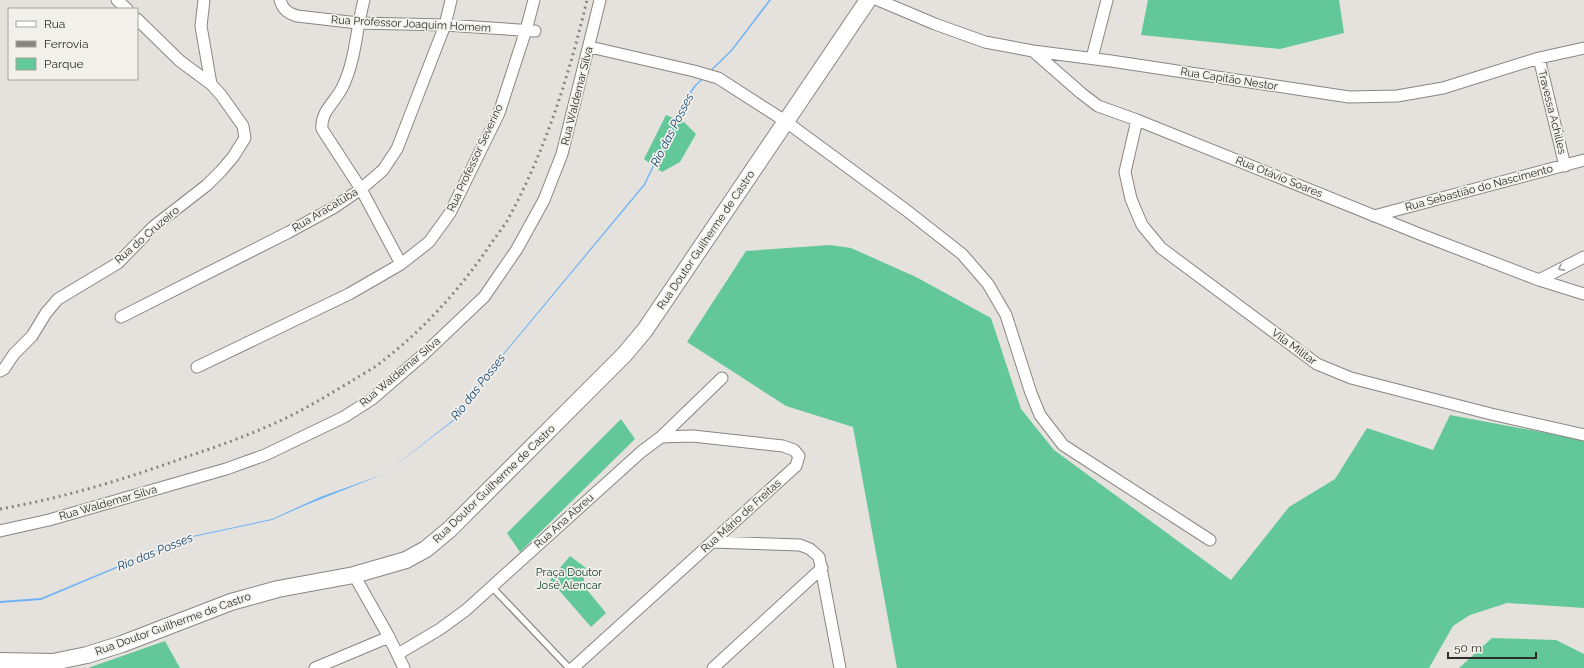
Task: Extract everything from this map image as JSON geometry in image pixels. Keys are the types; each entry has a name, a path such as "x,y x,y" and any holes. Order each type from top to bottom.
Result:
{"main road":[{"name":"Rua Doutor Guilherme de Castro","path":"0,661 52,662 87,655 122,644 231,602 278,589 354,575 406,560 426,549 450,529 624,355 645,330 868,0"}],"street":[{"path":"117,0 126,8"},
{"path":"204,0 201,26 212,84"},
{"name":"Rua Professor Joaquim Homem","path":"280,0 283,8 288,13 297,16 358,23 445,25 530,31"},
{"path":"364,0 358,23 352,64 342,88 323,115 322,129 361,189 402,264"},
{"name":"Rua Aracatuba","path":"121,317 289,232 333,208 361,189 383,170 397,149 445,25 451,0"},
{"name":"Rua Professor Severino","path":"197,367 349,294 402,264 428,242 450,212 499,113 530,31 534,0"},
{"name":"Rua Waldemar Silva","path":"0,531 56,518 226,469 265,455 344,417 372,399 424,354 484,297 518,248 544,200 562,154 590,47 600,0"},
{"name":"Rua Capitão Nestor","path":"878,0 935,24 985,42 1033,51 1092,58 1349,96 1397,96 1443,88 1539,58 1584,48"},
{"path":"1092,58 1107,0"},
{"path":"138,20 180,61 212,84"},
{"path":"590,47 718,78 785,122 906,210 962,254 988,284 1006,315 1040,416 1063,445 1210,540"},
{"name":"Rua Otávio Soares","path":"1033,51 1080,93 1098,106 1137,120 1374,216 1539,280 1584,294"},
{"name":"Travessa Achilles","path":"1539,58 1565,166"},
{"name":"Rua do Cruzeiro","path":"0,371 4,369 14,354 32,336 58,299 118,263 153,227 207,186 233,157 245,138 243,126 212,84"},
{"name":"Vila Militar","path":"1137,120 1125,172 1131,199 1142,225 1161,248 1316,364 1351,378 1491,414 1584,435"},
{"name":"Rua Sebastião do Nascimento","path":"1374,216 1584,160"},
{"path":"1539,280 1584,257"},
{"name":"Rua Ana Abreu","path":"398,654 440,629 466,610 635,457 661,436 722,378"},
{"name":"Rua Mário de Freitas","path":"573,668 796,466 799,456 794,450 784,446 693,436 661,436"},
{"path":"712,542 800,545 810,549 819,557 840,668"},
{"path":"713,668 822,568"},
{"path":"354,575 389,637 404,668"},
{"path":"315,668 389,637"}],"lane":[{"path":"492,587 569,668"}],"green space":[{"path":"1148,0 1339,0 1344,33 1280,49 1141,35"},
{"path":"666,115 685,123 696,134 680,162 662,172 644,159"},
{"path":"830,245 851,248 916,277 991,318 1021,409 1054,450 1231,580 1289,507 1335,479 1367,428 1433,450 1450,415 1584,440 1584,608 1507,603 1470,615 1453,626 1429,668 897,668 853,427 786,406 687,342 746,251"},
{"path":"621,419 635,439 520,552 507,533"},
{"name":"Praça Doutor José Alencar","path":"570,556 586,568 583,585 606,613 591,627 550,580"},
{"path":"1492,638 1556,640 1584,654 1584,668 1459,668"},
{"path":"165,641 180,668 88,668"}],"water":[{"path":"769,0 771,0 732,51 696,86 684,103 645,185 480,383 456,419 384,474 455,418 483,378 644,184 683,102 694,86 731,50"},
{"path":"384,474 272,520 188,538 41,600 0,603 0,601 41,598 188,537 272,519 320,497"}],"railway":[{"path":"0,509 71,494 163,465 248,435 284,419 317,401 372,368 400,347 441,308 477,264 507,221 521,195 544,141 564,85 587,0"}],"water label":[{"name":"Rio das Posses","path":"672,130"},
{"name":"Rio das Posses","path":"478,387"},
{"name":"Rio das Posses","path":"155,552"}]}
